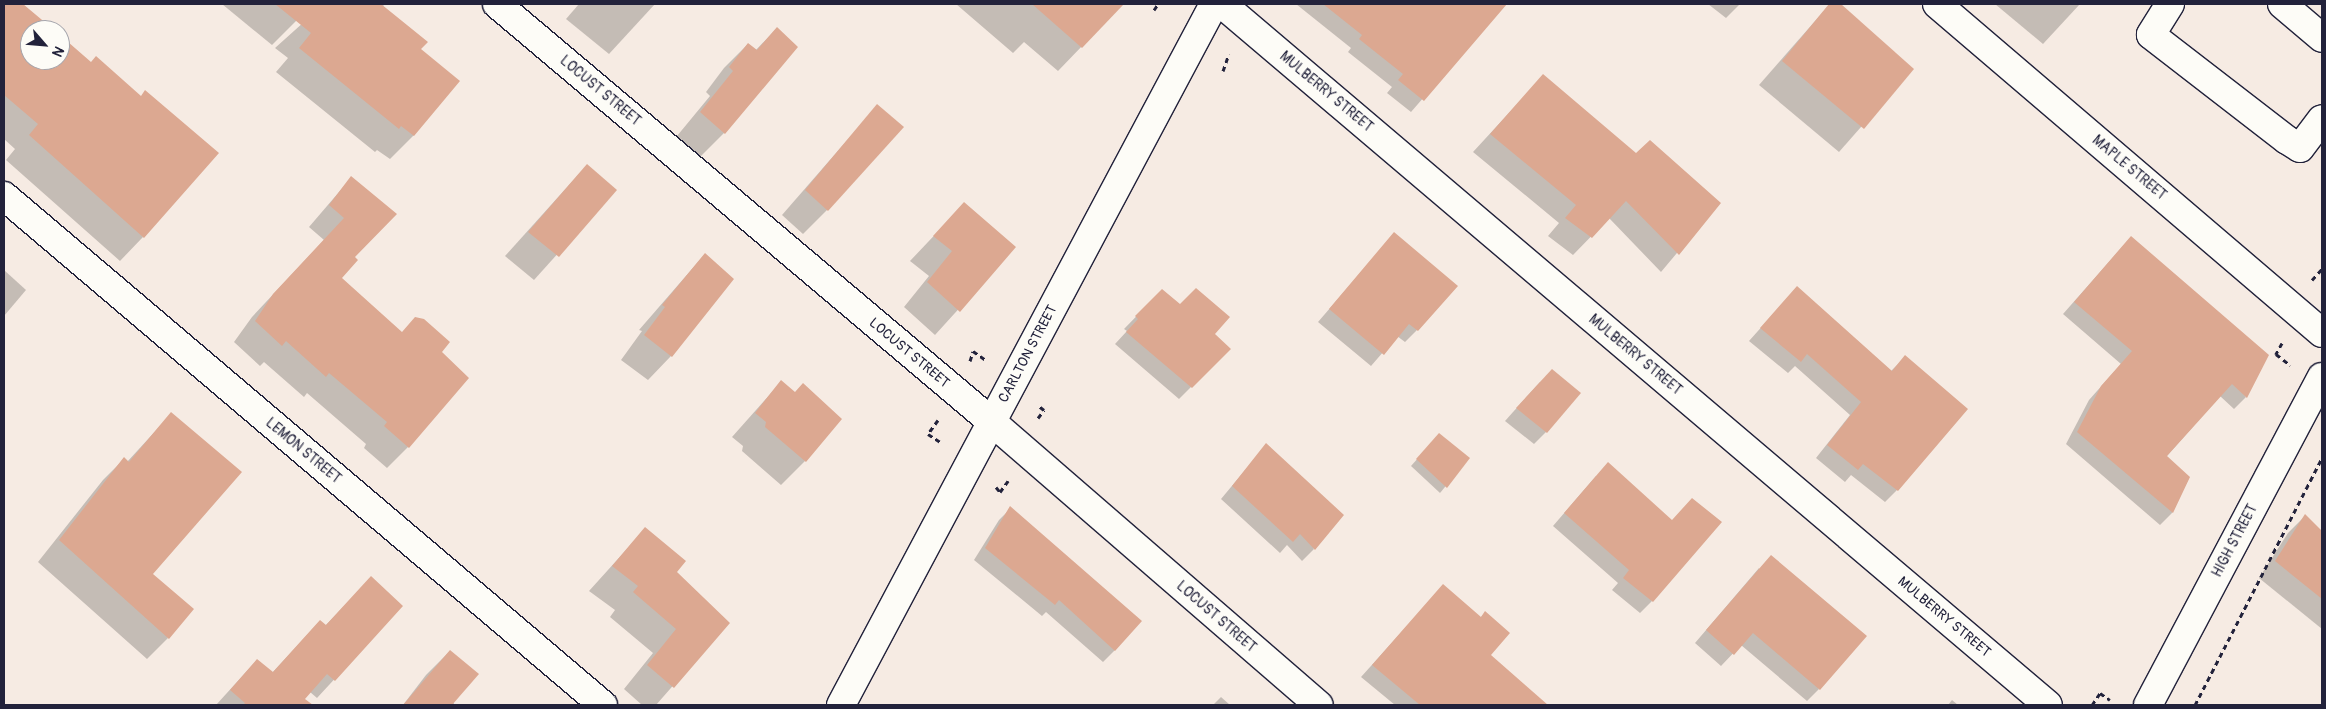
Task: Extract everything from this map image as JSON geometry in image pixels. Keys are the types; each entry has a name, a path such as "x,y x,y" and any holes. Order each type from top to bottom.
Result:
{"street":[{"name":"LOCUST STREET","path":"497,4 992,422 1319,705"},
{"name":"CARLTON STREET","path":"841,705 1214,4"},
{"name":"MULBERRY STREET","path":"1222,4 2048,705"},
{"name":"MAPLE STREET","path":"1937,4 2322,333"},
{"path":"2170,4 2151,35 2287,140 2300,148 2322,119"},
{"path":"2282,4 2322,38"},
{"name":"LEMON STREET","path":"4,196 603,705"},
{"name":"HIGH STREET","path":"2148,705 2322,378"}],"path":[{"path":"1154,10 1158,4"},
{"path":"1223,72 1229,54"},
{"path":"2312,280 2322,269"},
{"path":"973,351 986,361"},
{"path":"2276,354 2290,366"},
{"path":"942,416 928,434 946,445"},
{"path":"2195,705 2322,458"},
{"path":"1000,492 1012,476"},
{"path":"2092,705 2100,693 2110,700"}],"building":[{"path":"4,4 23,4 42,20 20,20 20,70 70,70 70,44 91,62 96,56 141,96 145,90 219,153 144,238 29,135 38,124 4,95"},
{"path":"275,4 381,4 428,42 421,49 460,81 414,136 401,126 399,129 299,48 311,33"},
{"path":"1032,4 1124,4 1082,48"},
{"path":"1323,4 1507,4 1424,101 1398,80 1403,74 1359,39 1362,35"},
{"path":"1829,4 1841,4 1914,69 1864,129 1782,61"},
{"path":"777,27 798,47 725,134 700,112 733,71 729,67 748,43 757,50"},
{"path":"1543,74 1636,153 1650,140 1721,203 1679,255 1626,201 1592,238 1565,218 1576,205 1490,134"},
{"path":"877,104 904,127 828,211 805,190"},
{"path":"587,164 617,190 559,257 528,232"},
{"path":"351,176 397,214 355,257 358,260 342,278 402,332 415,317 424,319 450,342 442,352 469,378 409,448 384,426 387,422 329,373 326,377 286,341 282,346 255,321 273,294 344,218 329,205"},
{"path":"964,202 1016,247 960,312 927,282 952,251 933,236"},
{"path":"1394,232 1458,286 1418,331 1409,324 1384,355 1329,309"},
{"path":"2131,236 2269,355 2247,398 2232,384 2167,456 2190,477 2173,513 2077,432 2101,386 2132,351 2074,302"},
{"path":"705,253 734,279 672,357 644,335 665,307 662,305"},
{"path":"1797,286 1892,371 1905,355 1968,409 1898,491 1863,464 1858,470 1827,445 1861,402 1807,354 1801,362 1760,328"},
{"path":"1196,288 1230,317 1215,334 1231,349 1192,388 1126,332 1138,319 1135,316 1162,289 1180,304"},
{"path":"1552,369 1581,393 1547,433 1516,408"},
{"path":"781,380 795,392 803,383 842,419 806,462 765,427 766,422 755,413"},
{"path":"171,412 242,472 153,574 194,609 169,639 59,540 124,457 129,462"},
{"path":"1439,433 1470,458 1447,488 1416,459"},
{"path":"1266,443 1344,515 1315,550 1300,534 1293,542 1232,486"},
{"path":"1608,462 1672,520 1692,498 1722,522 1653,602 1623,578 1629,570 1564,513"},
{"path":"1010,506 1142,621 1115,651 1059,600 1055,605 985,548"},
{"path":"2305,514 2322,531 2322,599 2275,561"},
{"path":"645,527 686,561 677,572 730,623 674,688 647,665 676,629 633,592 638,586 612,566"},
{"path":"1771,555 1867,636 1820,690 1753,633 1734,655 1706,630"},
{"path":"371,576 403,606 335,681 327,674 305,699 313,705 243,705 245,703 230,690 257,659 273,672 320,620 326,625"},
{"path":"1443,584 1481,617 1485,611 1510,633 1491,655 1548,705 1420,705 1372,665"},
{"path":"450,650 479,674 452,705 403,705"}]}
